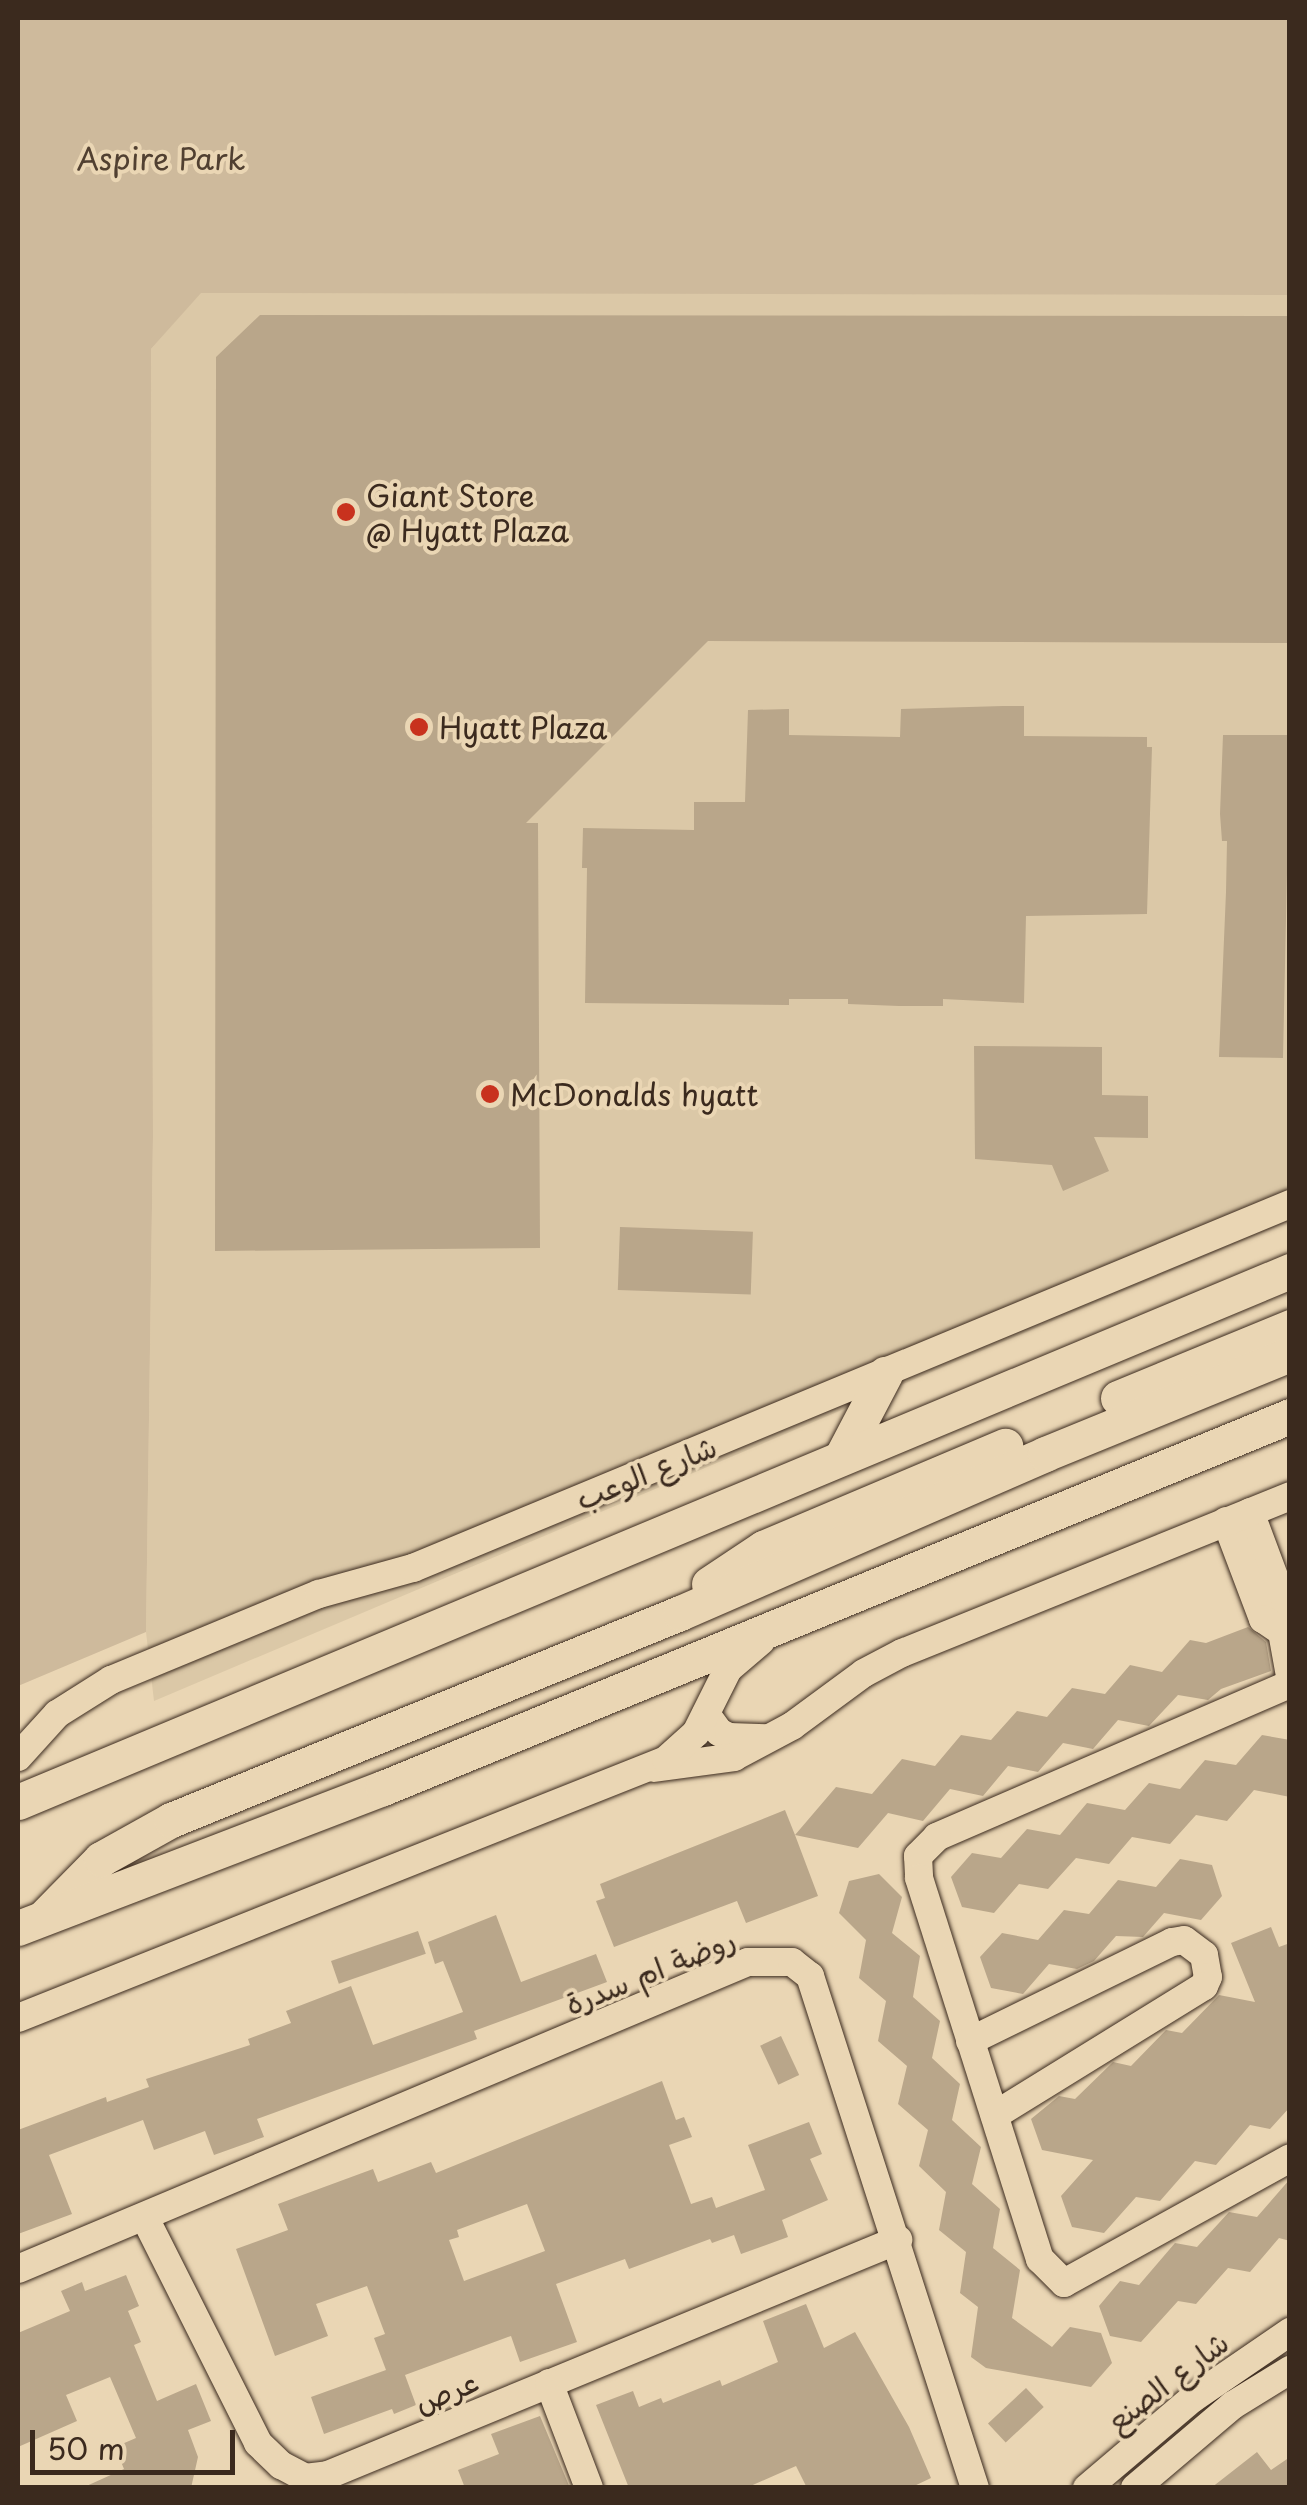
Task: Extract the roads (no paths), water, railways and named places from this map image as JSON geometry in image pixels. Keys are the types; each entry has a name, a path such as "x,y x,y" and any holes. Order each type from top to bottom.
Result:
{"main road":[{"name":"شارع الوعب","path":"18,1802 1290,1271"},
{"path":"680,1613 720,1576 763,1548 1290,1327"},
{"path":"31,1922 91,1868 135,1837 680,1613 1045,1454 1290,1354"},
{"path":"842,1456 886,1374"},
{"path":"31,1922 383,1788 1290,1416"}],"street":[{"name":"شارع الوعب","path":"18,1757 56,1714 110,1680 319,1594 413,1568 1290,1204"},
{"path":"647,1768 714,1762 772,1738 854,1679 902,1652 1290,1496"},
{"path":"1238,1516 1286,1611 1282,1632 1290,1676"},
{"path":"18,2018 647,1768 683,1748 706,1714 728,1669 786,1622"},
{"path":"1290,1684 936,1837 918,1856 919,1878 1040,2259 1064,2283 1290,2158"},
{"path":"706,1714 719,1732 729,1737 772,1738"},
{"path":"970,2041 1172,1942 1184,1940 1204,1956 1208,1977 1204,1986 995,2115"},
{"name":"روضة ام سدرة","path":"18,2269 748,1962 792,1962 810,1976 975,2488"},
{"name":"عرص","path":"145,2218 258,2443 280,2465 305,2478 328,2475 898,2240"},
{"name":"شارع الصنع","path":"1087,2488 1192,2399 1290,2332"},
{"name":"شارع الصنع","path":"1135,2488 1233,2405 1290,2370"},
{"path":"550,2383 589,2488"}],"place":[{"name":"Giant Store @ Hyatt Plaza","path":"346,512"},
{"name":"Hyatt Plaza","path":"419,727"},
{"name":"McDonalds hyatt","path":"490,1094"}],"park label":[{"name":"Aspire Park","path":"161,158"}]}
